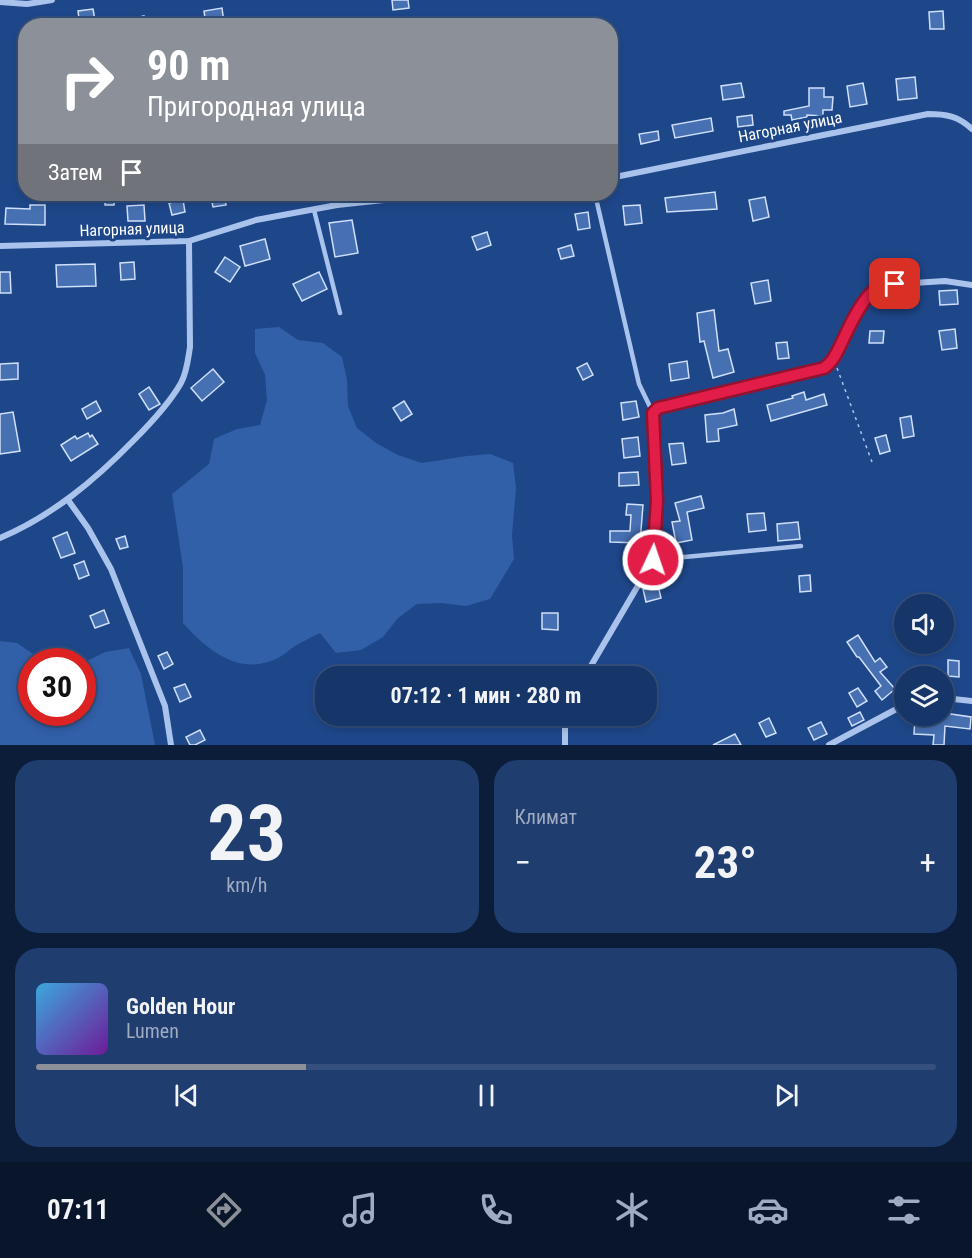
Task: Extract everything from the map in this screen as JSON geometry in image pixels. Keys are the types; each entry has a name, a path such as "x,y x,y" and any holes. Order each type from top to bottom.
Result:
{"street":[{"path":"0,3 27,4 52,0"},
{"name":"Нагорная улица","path":"618,176 928,114 945,114 961,119 972,129"},
{"name":"Нагорная улица","path":"0,246 189,241 256,220 377,201"},
{"path":"0,538 68,500 108,466 151,423 181,382 190,347 189,241"},
{"path":"591,666 653,560 657,501 653,413 658,408 824,368 834,359 849,327 874,289 882,285 945,281 972,285"},
{"path":"68,500 88,528 111,569 165,706 171,745"},
{"path":"954,699 972,701"},
{"path":"829,745 894,710"},
{"path":"565,726 565,745"}],"lane":[{"path":"598,201 639,384 653,413"},
{"path":"314,210 340,313"},
{"path":"653,560 801,546"}],"path":[{"path":"834,359 872,462"}],"shaded area":[{"path":"279,327 298,340 323,343 342,357 347,380 348,406 357,428 376,443 398,455 422,463 490,454 513,463 516,488 512,535 514,559 490,599 466,606 441,603 417,604 398,618 383,637 361,650 336,653 320,633 298,644 279,658 262,663 249,664 224,658 202,642 183,623 183,568 172,494 209,464 214,439 237,429 260,425 267,400 265,375 255,353 255,329"},
{"path":"0,641 17,643 24,648 18,648 18,726 96,726 96,656 105,652 129,648 141,674 155,745 0,745"}],"building":[{"path":"392,0 408,0 409,8 393,10"},
{"path":"222,8 223,18 205,18 204,11"},
{"path":"93,9 95,18 79,18 78,11"},
{"path":"943,11 944,29 930,29 929,12"},
{"path":"915,77 917,98 898,100 896,79"},
{"path":"741,83 744,97 723,100 721,86"},
{"path":"863,83 867,104 850,107 847,86"},
{"path":"809,88 824,88 824,97 833,97 832,110 823,110 823,116 807,115 807,117 792,120 791,115 784,115 784,111 809,106"},
{"path":"752,115 753,125 738,127 737,117"},
{"path":"711,118 713,131 675,138 672,125"},
{"path":"658,131 659,140 641,144 639,134"},
{"path":"715,192 717,209 667,212 665,198"},
{"path":"765,197 769,217 753,221 749,200"},
{"path":"105,201 114,201 114,205 105,205"},
{"path":"183,201 185,212 172,215 169,203"},
{"path":"212,201 225,201 226,205 213,207"},
{"path":"30,205 45,205 45,225 5,224 6,208 30,209"},
{"path":"144,205 145,221 128,221 127,206"},
{"path":"640,205 642,223 625,225 623,206"},
{"path":"588,212 590,228 578,230 575,214"},
{"path":"352,220 358,253 335,257 329,223"},
{"path":"487,232 491,245 477,250 472,237"},
{"path":"265,239 270,259 245,266 240,246"},
{"path":"571,245 574,256 561,259 558,249"},
{"path":"225,257 240,267 230,282 215,272"},
{"path":"134,262 135,279 121,280 120,263"},
{"path":"95,264 96,286 57,287 56,265"},
{"path":"0,272 10,272 11,293 0,293"},
{"path":"319,272 327,289 302,301 293,284"},
{"path":"768,280 771,301 755,304 751,283"},
{"path":"957,290 958,304 940,305 939,291"},
{"path":"714,310 719,351 728,349 734,372 713,378 704,341 700,342 697,313"},
{"path":"955,329 957,348 942,350 939,331"},
{"path":"870,331 884,331 883,343 869,343"},
{"path":"787,342 789,358 778,359 776,343"},
{"path":"687,361 689,378 671,381 669,364"},
{"path":"18,363 18,379 0,380 0,364"},
{"path":"587,363 593,375 583,380 577,368"},
{"path":"213,369 224,382 202,401 191,388"},
{"path":"149,387 160,404 149,410 139,394"},
{"path":"804,392 806,400 824,394 827,405 771,421 767,405 793,398 792,396"},
{"path":"96,401 101,411 87,419 82,409"},
{"path":"404,401 412,414 401,421 393,408"},
{"path":"636,401 639,417 623,420 621,403"},
{"path":"734,409 737,425 718,429 719,441 707,442 705,415"},
{"path":"13,412 20,451 0,454 0,414"},
{"path":"911,416 914,436 903,438 900,418"},
{"path":"88,433 98,444 71,461 61,445 75,436 77,439"},
{"path":"886,435 890,451 880,454 875,438"},
{"path":"638,437 640,456 624,458 622,439"},
{"path":"683,443 686,463 672,465 669,444"},
{"path":"638,472 639,485 619,486 619,473"},
{"path":"701,496 704,508 687,512 692,540 676,543 672,522 680,521 675,503"},
{"path":"627,504 643,505 640,543 610,542 610,531 630,531 631,515 626,515"},
{"path":"764,513 766,530 749,532 747,514"},
{"path":"798,522 800,539 778,541 777,524"},
{"path":"67,532 75,553 61,558 53,538"},
{"path":"125,536 128,547 120,549 116,539"},
{"path":"84,561 89,575 79,579 74,565"},
{"path":"810,575 811,591 800,592 799,576"},
{"path":"658,585 661,598 646,602 643,589"},
{"path":"104,610 109,623 95,628 90,616"},
{"path":"542,613 558,613 558,630 542,629"},
{"path":"858,635 875,662 880,658 887,667 880,672 894,690 882,700 875,691 881,686 847,642"},
{"path":"167,652 173,664 164,669 158,656"},
{"path":"948,660 959,661 959,677 954,677 954,666 948,666"},
{"path":"185,684 191,697 180,702 174,688"},
{"path":"858,688 867,701 857,707 849,693"},
{"path":"860,712 864,720 852,726 848,718"},
{"path":"954,714 971,717 970,729 945,726 954,726"},
{"path":"769,718 776,733 766,737 759,723"},
{"path":"821,722 827,734 814,740 808,728"},
{"path":"914,726 945,726 944,745 933,745 934,735 914,734"},
{"path":"200,730 205,740 190,745 186,737"},
{"path":"735,734 741,745 713,745"}],"route":[{"path":"653,560 657,501 653,413 658,408 824,368 835,357 849,327 868,296 882,285 895,284"}]}
